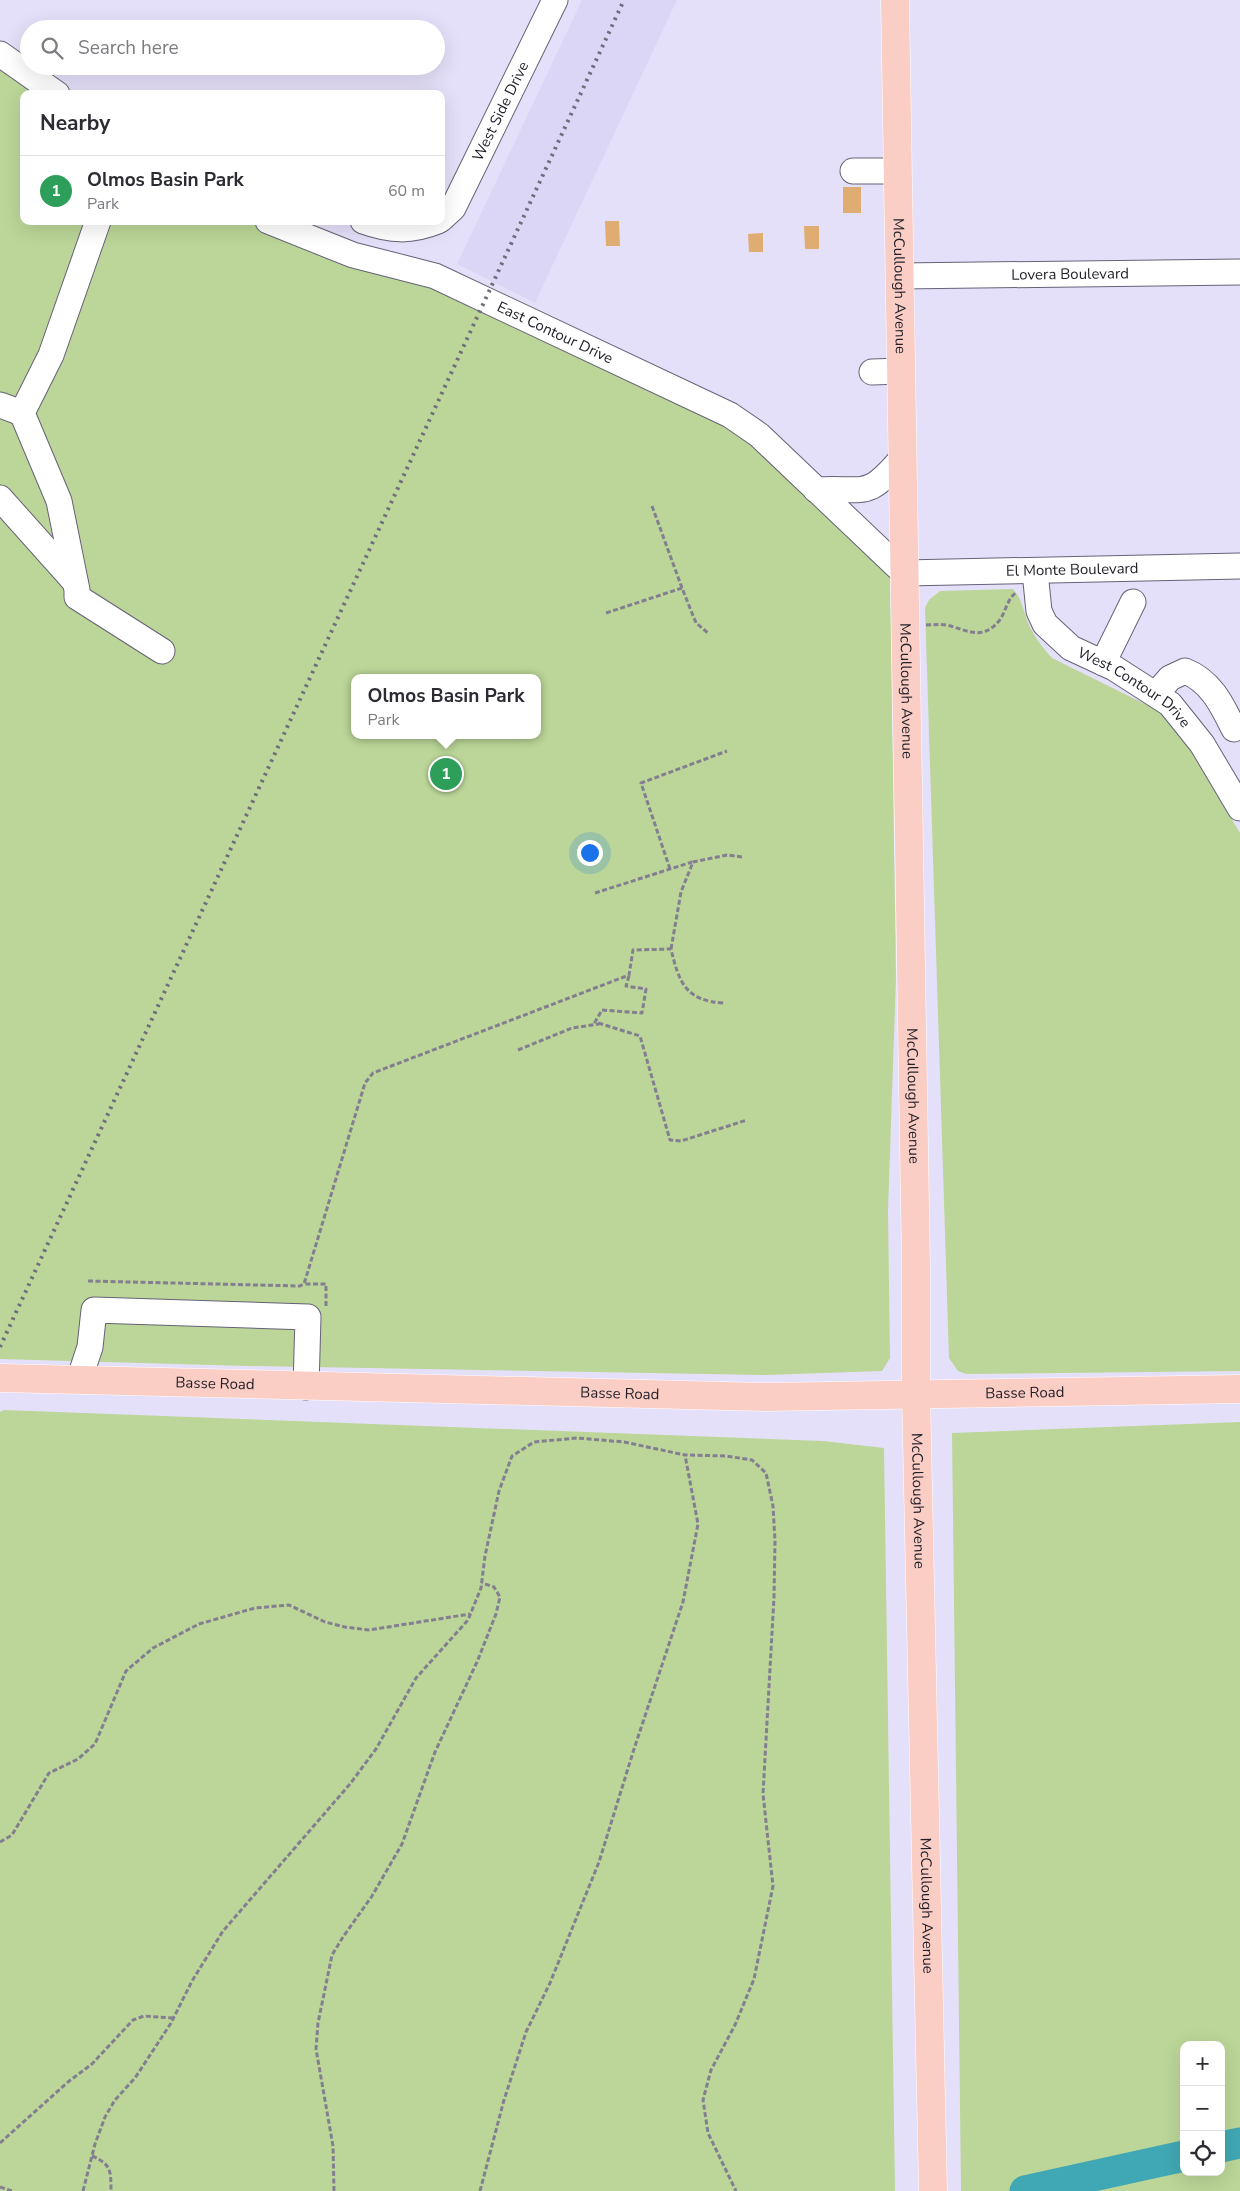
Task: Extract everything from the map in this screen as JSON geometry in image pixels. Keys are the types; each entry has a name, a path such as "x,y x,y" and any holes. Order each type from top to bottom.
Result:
{"main road":[{"name":"McCullough Avenue","path":"895,0 916,1267 916,1393 933,2191"},
{"name":"Basse Road","path":"0,1378 767,1397 1240,1389"}],"street":[{"name":"West Side Drive","path":"445,216 454,208 552,1"},
{"path":"0,54 20,68"},
{"path":"30,75 51,90"},
{"path":"854,172 898,171"},
{"path":"97,225 51,355 11,409 59,501 76,582 77,597 162,651"},
{"name":"East Contour Drive","path":"278,225 353,255 435,276 730,414 759,435 904,573"},
{"path":"374,225 382,228 411,230 426,225"},
{"name":"Lovera Boulevard","path":"900,276 1240,272"},
{"path":"872,372 901,371"},
{"path":"816,490 867,490 884,480 903,457"},
{"path":"0,498 76,582"},
{"name":"El Monte Boulevard","path":"904,573 1035,572 1240,566"},
{"name":"West Contour Drive","path":"1035,572 1039,611 1045,624 1071,648 1156,694 1170,704 1202,744 1240,808"},
{"path":"1102,664 1133,602"},
{"path":"1156,694 1170,678 1185,671 1198,676 1217,696 1237,729 1222,732 1202,744"},
{"path":"82,1380 82,1371 90,1347 94,1310 308,1317 306,1386"}],"path":[{"path":"652,506 696,623 708,633"},
{"path":"606,613 682,588"},
{"path":"923,625 948,625 969,633 986,630 1001,618 1010,598 1017,592"},
{"path":"670,869 641,783 727,751"},
{"path":"595,893 693,862 727,855 742,857"},
{"path":"693,862 681,892 671,949 676,971 687,991 707,1002 724,1003"},
{"path":"671,949 633,950 626,986 646,989 642,1013 602,1010 595,1022 640,1036 670,1140 680,1141 747,1120"},
{"path":"304,1284 365,1083 373,1073 629,975"},
{"path":"518,1050 572,1028 602,1024"},
{"path":"88,1281 300,1286 304,1284 326,1284 326,1313"},
{"path":"83,2191 105,2116 115,2100 135,2078 173,2018 192,1981 223,1931 350,1784 376,1749 416,1678 447,1645 470,1614 482,1582 499,1490 512,1456 534,1442 586,1438 624,1442 685,1454 726,1456 752,1460 766,1473 774,1515 774,1597 763,1794 773,1886 754,1979 735,2025 711,2070 703,2100 708,2132 736,2191"},
{"path":"480,2191 504,2100 526,2032 550,1984 599,1862 683,1602 698,1524 685,1454"},
{"path":"334,2191 328,2112 316,2049 318,2023 332,1955 372,1896 402,1844 435,1752 477,1662 496,1614 500,1597 494,1588 482,1582"},
{"path":"0,1842 12,1834 49,1773 78,1759 95,1744 126,1671 153,1648 199,1624 255,1608 289,1605 325,1622 369,1630 470,1614"},
{"path":"0,2143 68,2082 92,2064 133,2020 144,2016 173,2018"},
{"path":"92,2156 103,2160 108,2167 111,2191"},
{"path":"0,2187 12,2191"}],"shaded area":[{"path":"582,0 677,0 535,303 457,264"}],"green space":[{"path":"0,67 32,90 20,90 20,225 256,225 345,259 429,281 739,431 890,571 896,977 888,1211 890,1358 882,1371 766,1375 247,1366 0,1359"},
{"path":"1013,589 1019,597 1034,634 1052,658 1159,711 1175,725 1240,833 1240,1371 966,1374 958,1371 949,1358 925,608 929,600 940,591"},
{"path":"4,1410 823,1441 884,1448 895,2191 0,2191 0,1412"},
{"path":"1240,1422 1240,2191 961,2191 952,1433"}],"building":[{"path":"843,187 861,187 861,213 843,213"},
{"path":"605,221 619,221 620,246 606,246"},
{"path":"804,226 819,226 819,249 805,249"},
{"path":"763,233 763,252 749,252 748,234"}],"waterway":[{"path":"1225,2146 1240,2143"},
{"path":"1025,2191 1180,2157"}],"railway":[{"path":"0,1347 624,0"}],"place":[{"name":"Olmos Basin Park","path":"446,774"}]}
